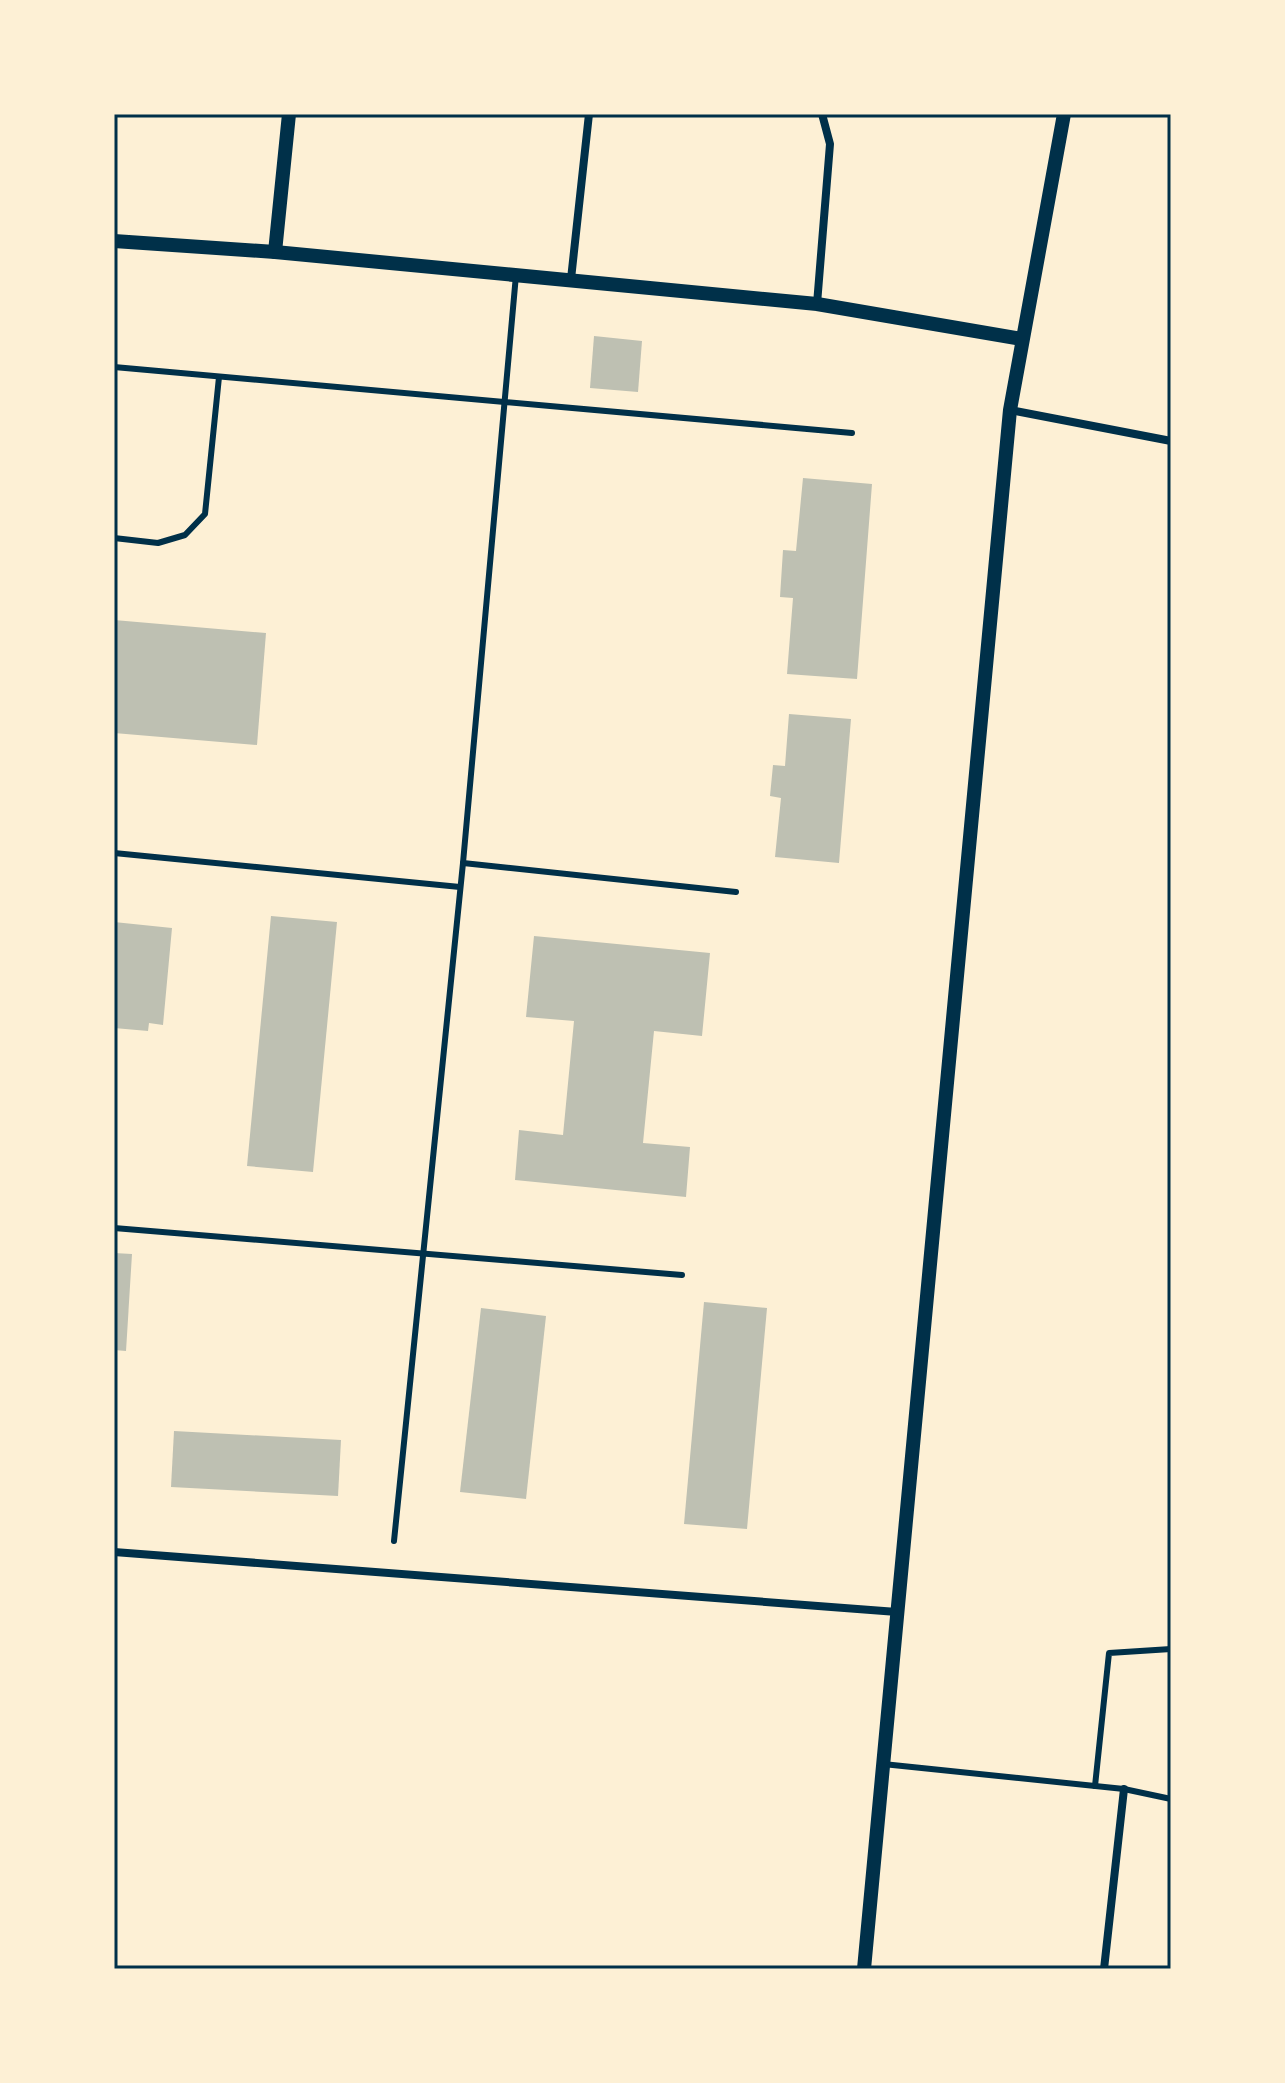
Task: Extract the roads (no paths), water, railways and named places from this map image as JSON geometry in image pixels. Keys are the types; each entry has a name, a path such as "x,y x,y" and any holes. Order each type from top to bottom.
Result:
{"street":[{"path":"275,252 289,114"},
{"path":"571,279 589,114"},
{"path":"817,304 830,144 822,114"},
{"path":"864,1969 1010,410 1064,114"},
{"path":"114,241 275,252 817,304 1022,339"},
{"path":"1010,410 1171,441"},
{"path":"114,1552 897,1612"},
{"path":"1104,1969 1124,1789"}],"lane":[{"path":"394,1541 463,863 516,274"},
{"path":"114,367 852,433"},
{"path":"114,538 158,543 185,535 205,514 219,377"},
{"path":"114,853 460,887"},
{"path":"463,863 736,892"},
{"path":"114,1228 682,1275"},
{"path":"1095,1786 1109,1653 1171,1649"},
{"path":"883,1764 1124,1789 1171,1799"}]}
